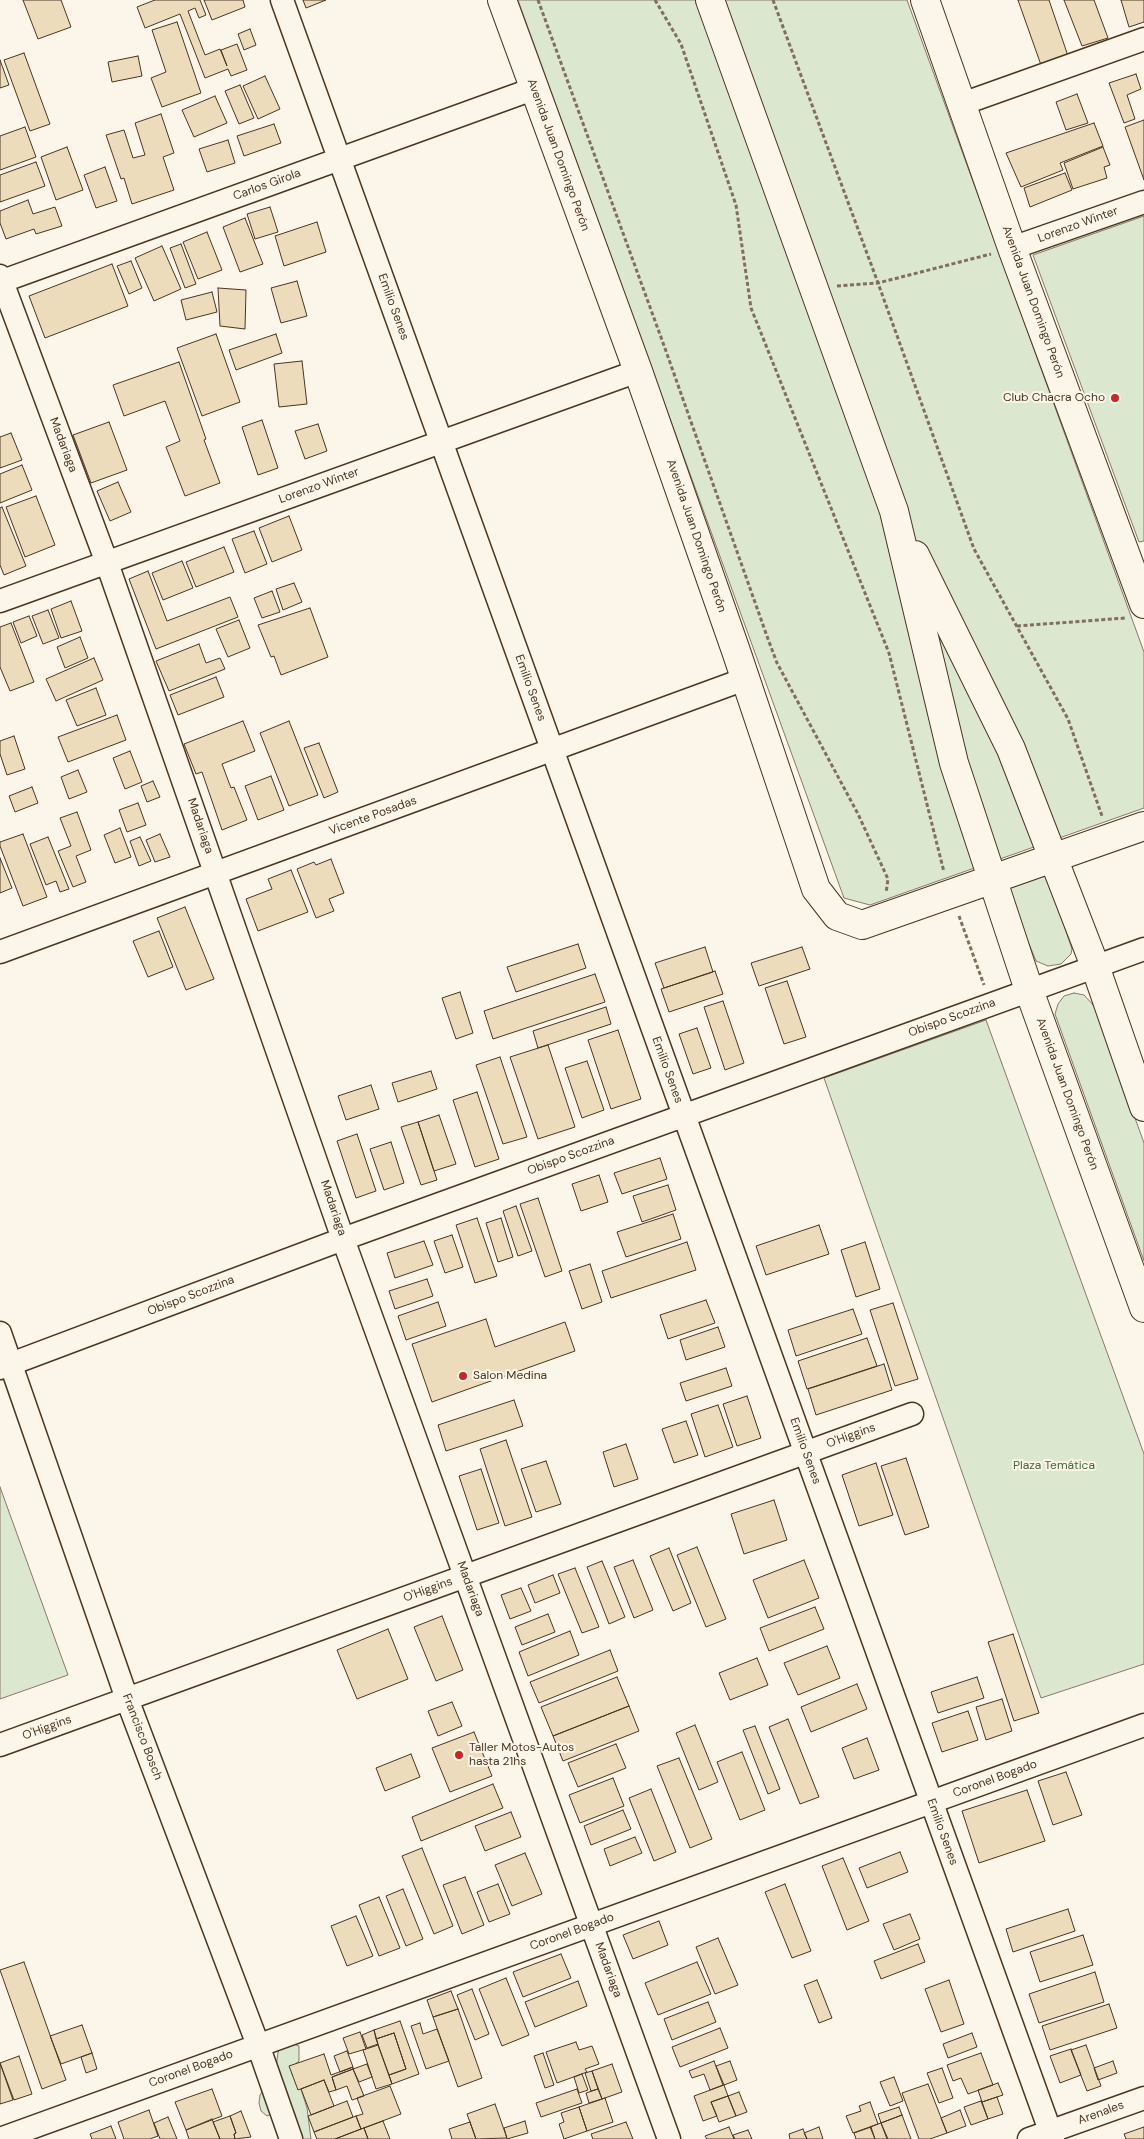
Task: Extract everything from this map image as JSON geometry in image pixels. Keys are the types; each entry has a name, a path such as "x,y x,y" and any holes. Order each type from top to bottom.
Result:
{"main road":[{"name":"Avenida Juan Domingo Perón","path":"502,0 533,89 638,371 816,889 837,916 862,925 991,881"},
{"name":"Avenida Juan Domingo Perón","path":"710,0 894,511 954,763 991,881 1144,1308"},
{"name":"Avenida Juan Domingo Perón","path":"925,0 1139,611"},
{"name":"Avenida Juan Domingo Perón","path":"894,511 1011,749 1095,966 1144,1106"},
{"path":"991,881 1144,826"}],"street":[{"name":"Emilio Senes","path":"282,0 932,1802 1044,2136"},
{"path":"962,104 1144,39"},
{"name":"Carlos Girola","path":"1,280 533,89"},
{"name":"Lorenzo Winter","path":"1012,248 1144,202"},
{"name":"Madariaga","path":"1,280 107,563 343,1239 669,2139"},
{"name":"Lorenzo Winter","path":"0,601 638,371"},
{"name":"Vicente Posadas","path":"0,952 745,680"},
{"name":"Obispo Scozzina","path":"6,1366 343,1239 1144,949"},
{"name":"Francisco Bosch","path":"0,1333 6,1366 258,2045 291,2139"},
{"name":"O'Higgins","path":"0,1745 912,1414"},
{"name":"Coronel Bogado","path":"0,2139 1144,1725"},
{"name":"Arenales","path":"1044,2136 1144,2098"}],"path":[{"path":"538,0 768,639 778,663 858,814 888,879 883,918"},
{"path":"655,0 681,44 736,205 751,308 889,653 951,895 990,1004"},
{"path":"773,0 974,549 1068,719 1110,838"},
{"path":"814,288 878,283 1012,248"},
{"path":"1017,626 1139,611"}],"green space":[{"path":"518,0 907,0 1144,652 1144,808 870,905 844,898"},
{"name":"Club Chacra Ocho","path":"1144,216 1144,541 1139,542 1033,255"},
{"path":"1044,873 1048,878 1072,949 1071,954 1061,964 1048,966 1036,961 1010,897 1010,887"},
{"path":"1074,993 1084,995 1095,1007 1144,1143 1144,1261 1055,1014 1058,1004 1064,996"},
{"name":"Plaza Temática","path":"986,1020 1144,1454 1144,1664 1041,1698 824,1078"},
{"path":"0,1487 68,1675 0,1699"},
{"path":"291,2043 299,2046 299,2061 293,2066 292,2074 301,2089 307,2108 311,2139 290,2139 273,2113 267,2116 261,2111 259,2103 260,2095 276,2068 278,2052 283,2046"}],"building":[{"path":"23,0 61,0 71,27 38,39"},
{"path":"155,0 200,0 206,15 199,18 195,8 188,11 205,55 220,49 227,66 221,50 237,44 247,70 231,76 228,69 205,78 180,14 145,28 137,7"},
{"path":"204,0 243,0 245,7 212,20"},
{"path":"303,0 326,0 306,8"},
{"path":"1018,0 1049,0 1068,56 1041,65"},
{"path":"1064,0 1094,0 1108,38 1082,46"},
{"path":"1121,0 1144,0 1144,22 1129,27"},
{"path":"177,22 201,93 162,107 151,78 166,72 152,30"},
{"path":"250,29 256,45 244,50 238,34"},
{"path":"24,53 50,124 30,131 4,60"},
{"path":"138,56 142,76 112,82 108,62"},
{"path":"0,60 9,85 0,88"},
{"path":"1136,74 1141,89 1127,95 1135,119 1124,123 1109,83"},
{"path":"265,76 280,109 258,119 243,86"},
{"path":"240,85 254,118 239,124 225,91"},
{"path":"1077,94 1088,123 1066,130 1056,102"},
{"path":"215,96 227,123 194,137 182,110"},
{"path":"161,114 174,153 163,157 174,190 132,204 124,178 121,179 106,135 124,130 133,158 145,155 135,123"},
{"path":"1144,120 1144,180 1125,127"},
{"path":"1094,123 1103,146 1060,163 1063,170 1021,187 1006,153"},
{"path":"274,124 281,143 244,156 237,136"},
{"path":"25,127 36,157 0,170 0,136"},
{"path":"228,140 235,163 207,172 199,149"},
{"path":"67,147 83,190 56,200 41,157"},
{"path":"1103,147 1110,165 1104,167 1107,178 1073,189 1064,163"},
{"path":"36,162 45,186 0,202 0,175"},
{"path":"105,167 117,201 96,208 84,175"},
{"path":"1065,173 1072,190 1030,207 1024,188"},
{"path":"28,200 33,214 55,207 62,226 36,234 34,229 6,239 0,223 0,211"},
{"path":"270,207 278,232 255,239 247,214"},
{"path":"245,218 263,264 240,272 223,227"},
{"path":"317,222 326,252 284,266 275,236"},
{"path":"207,232 222,270 198,279 183,242"},
{"path":"181,244 196,284 185,288 170,248"},
{"path":"162,246 181,289 154,301 135,258"},
{"path":"131,261 142,288 129,294 117,266"},
{"path":"112,264 128,306 45,338 29,296"},
{"path":"297,281 307,316 281,323 271,288"},
{"path":"218,288 246,290 245,329 220,326"},
{"path":"212,292 217,312 186,320 181,300"},
{"path":"216,334 240,402 202,416 177,348"},
{"path":"276,334 282,353 236,370 229,350"},
{"path":"302,361 307,404 279,407 274,364"},
{"path":"179,362 220,483 185,496 166,447 180,441 165,401 124,416 113,385"},
{"path":"262,420 278,468 258,475 242,427"},
{"path":"109,422 127,470 91,483 73,435"},
{"path":"318,424 327,451 305,459 295,431"},
{"path":"11,433 22,460 0,468 0,437"},
{"path":"22,465 32,490 0,503 0,474"},
{"path":"118,482 131,512 110,521 97,491"},
{"path":"36,496 55,545 25,557 6,507"},
{"path":"2,507 26,566 4,575 0,565 0,508"},
{"path":"289,516 302,550 272,562 259,528"},
{"path":"254,531 267,564 245,573 232,539"},
{"path":"224,547 234,572 196,587 186,562"},
{"path":"182,561 193,588 163,600 152,573"},
{"path":"148,571 167,621 230,597 238,617 156,649 129,579"},
{"path":"294,583 302,602 283,610 276,589"},
{"path":"272,591 280,612 262,618 254,598"},
{"path":"71,601 82,631 61,638 51,609"},
{"path":"310,608 328,657 281,675 274,656 271,657 258,625"},
{"path":"48,610 59,638 43,644 32,616"},
{"path":"29,616 37,636 21,643 13,622"},
{"path":"239,620 250,648 228,657 216,629"},
{"path":"11,623 34,682 10,691 0,667 0,627"},
{"path":"80,637 88,658 65,668 57,647"},
{"path":"199,644 206,663 220,658 225,669 169,691 156,661"},
{"path":"94,658 103,680 56,701 46,679"},
{"path":"216,677 224,697 178,715 170,695"},
{"path":"96,688 106,715 77,726 66,700"},
{"path":"117,715 126,740 68,762 58,737"},
{"path":"243,721 255,751 222,764 231,788 234,787 247,820 222,830 202,772 196,774 184,744"},
{"path":"289,721 318,795 289,806 260,733"},
{"path":"14,736 25,769 7,775 0,754 0,741"},
{"path":"319,743 338,792 324,798 304,748"},
{"path":"130,751 142,782 125,789 113,758"},
{"path":"78,770 87,792 69,799 61,777"},
{"path":"271,776 284,810 258,820 245,786"},
{"path":"153,781 160,797 147,802 141,786"},
{"path":"32,787 38,803 15,812 9,796"},
{"path":"138,803 146,825 127,832 119,810"},
{"path":"77,812 91,850 76,856 86,882 73,887 58,851 71,846 60,818"},
{"path":"120,828 131,857 115,863 104,835"},
{"path":"23,834 47,897 23,906 0,842"},
{"path":"160,834 170,857 155,862 146,840"},
{"path":"48,837 69,889 60,892 56,881 46,885 30,844"},
{"path":"140,837 151,861 139,866 130,841"},
{"path":"0,858 12,888 0,893"},
{"path":"331,859 344,893 329,899 334,911 316,918 297,869 314,862 316,865"},
{"path":"291,870 308,912 258,931 246,899 272,889 268,879"},
{"path":"185,907 214,979 186,990 157,918"},
{"path":"159,931 173,967 148,977 133,941"},
{"path":"578,944 586,968 516,992 507,967"},
{"path":"705,947 713,972 664,988 655,963"},
{"path":"802,947 810,969 759,986 751,963"},
{"path":"715,971 723,994 669,1012 661,989"},
{"path":"595,974 605,1002 493,1039 484,1011"},
{"path":"787,981 806,1037 784,1044 765,988"},
{"path":"460,992 473,1033 456,1039 442,998"},
{"path":"723,1001 744,1063 725,1070 704,1007"},
{"path":"606,1007 611,1024 538,1048 533,1031"},
{"path":"697,1028 711,1068 693,1074 679,1034"},
{"path":"618,1030 641,1099 611,1109 588,1040"},
{"path":"548,1045 575,1127 538,1139 510,1057"},
{"path":"500,1057 527,1137 503,1144 476,1065"},
{"path":"587,1061 604,1110 582,1118 565,1068"},
{"path":"431,1071 437,1089 398,1102 392,1083"},
{"path":"371,1085 379,1109 346,1120 338,1096"},
{"path":"477,1092 499,1159 475,1167 453,1100"},
{"path":"439,1115 456,1164 434,1171 418,1122"},
{"path":"418,1122 437,1180 421,1185 401,1127"},
{"path":"357,1134 376,1191 356,1198 337,1141"},
{"path":"391,1142 404,1183 384,1190 370,1149"},
{"path":"660,1158 667,1179 622,1194 614,1173"},
{"path":"599,1175 608,1202 581,1211 572,1184"},
{"path":"668,1185 676,1210 642,1222 633,1196"},
{"path":"538,1198 562,1271 545,1277 520,1204"},
{"path":"516,1206 532,1251 518,1256 503,1211"},
{"path":"673,1214 681,1239 626,1257 617,1232"},
{"path":"477,1218 497,1276 475,1283 456,1225"},
{"path":"501,1218 513,1257 498,1262 486,1223"},
{"path":"819,1225 829,1254 766,1275 756,1246"},
{"path":"452,1235 463,1267 445,1273 434,1241"},
{"path":"424,1241 433,1265 395,1278 387,1253"},
{"path":"687,1242 696,1270 611,1298 602,1271"},
{"path":"865,1242 880,1289 856,1297 841,1250"},
{"path":"590,1264 602,1302 582,1309 569,1271"},
{"path":"427,1279 433,1296 395,1309 389,1291"},
{"path":"706,1300 715,1323 668,1339 660,1315"},
{"path":"438,1302 446,1326 406,1340 398,1316"},
{"path":"893,1303 918,1379 895,1386 870,1310"},
{"path":"853,1309 862,1334 796,1356 788,1330"},
{"name":"Salon Medina","path":"486,1319 495,1347 565,1322 575,1351 432,1402 412,1344"},
{"path":"718,1327 725,1347 686,1360 680,1340"},
{"path":"867,1338 877,1366 807,1389 798,1361"},
{"path":"884,1364 892,1390 816,1415 808,1389"},
{"path":"726,1368 732,1386 686,1401 680,1383"},
{"path":"747,1396 761,1438 737,1446 723,1404"},
{"path":"514,1400 523,1426 446,1451 438,1425"},
{"path":"718,1405 733,1447 705,1457 691,1414"},
{"path":"686,1421 698,1455 674,1463 662,1429"},
{"path":"506,1440 532,1517 505,1526 480,1449"},
{"path":"626,1444 638,1479 614,1487 603,1452"},
{"path":"906,1458 929,1527 905,1535 881,1466"},
{"path":"546,1461 561,1504 536,1512 521,1469"},
{"path":"876,1463 893,1515 859,1526 842,1475"},
{"path":"481,1469 499,1523 477,1530 459,1476"},
{"path":"774,1500 787,1540 744,1554 731,1514"},
{"path":"697,1547 726,1619 706,1627 677,1555"},
{"path":"669,1548 691,1603 673,1611 650,1556"},
{"path":"633,1560 653,1610 634,1618 614,1567"},
{"path":"804,1560 819,1598 768,1618 753,1580"},
{"path":"602,1561 625,1617 609,1624 587,1567"},
{"path":"575,1568 599,1627 582,1633 558,1574"},
{"path":"553,1575 560,1593 535,1603 528,1585"},
{"path":"521,1588 531,1611 510,1619 501,1595"},
{"path":"815,1607 824,1629 769,1651 760,1628"},
{"path":"548,1614 555,1632 522,1645 515,1627"},
{"path":"442,1616 463,1670 436,1681 414,1627"},
{"path":"388,1629 408,1679 357,1699 337,1650"},
{"path":"570,1631 579,1655 528,1676 519,1652"},
{"path":"1013,1634 1039,1713 1014,1721 988,1642"},
{"path":"827,1646 840,1678 798,1695 784,1663"},
{"path":"610,1650 618,1671 539,1703 530,1682"},
{"path":"757,1658 768,1685 730,1700 719,1673"},
{"path":"617,1677 629,1706 553,1736 541,1707"},
{"path":"977,1677 984,1698 938,1713 931,1692"},
{"path":"857,1684 867,1709 811,1732 801,1707"},
{"path":"1002,1699 1012,1731 986,1740 976,1707"},
{"path":"452,1702 462,1726 438,1736 428,1711"},
{"path":"629,1706 639,1731 563,1761 553,1736"},
{"path":"968,1711 978,1740 942,1752 932,1723"},
{"path":"788,1719 819,1797 800,1804 769,1727"},
{"path":"695,1725 718,1782 699,1790 676,1733"},
{"path":"755,1726 780,1789 768,1794 743,1730"},
{"path":"474,1732 492,1776 450,1792 432,1748"},
{"path":"867,1738 879,1770 854,1779 842,1748"},
{"path":"616,1744 626,1768 578,1787 568,1763"},
{"path":"742,1752 765,1810 740,1820 717,1762"},
{"path":"411,1754 420,1777 385,1791 376,1768"},
{"path":"679,1758 712,1839 690,1848 657,1766"},
{"path":"1066,1772 1082,1815 1053,1825 1038,1781"},
{"path":"613,1778 624,1806 580,1823 569,1795"},
{"path":"493,1784 503,1808 421,1841 412,1817"},
{"path":"651,1789 676,1852 654,1861 629,1798"},
{"path":"1027,1790 1045,1841 979,1863 962,1811"},
{"path":"623,1810 631,1829 591,1845 584,1826"},
{"path":"511,1812 521,1837 485,1851 475,1826"},
{"path":"635,1837 642,1853 610,1866 604,1849"},
{"path":"422,1848 453,1926 434,1934 402,1856"},
{"path":"900,1852 908,1872 867,1888 859,1868"},
{"path":"525,1853 542,1894 512,1906 495,1865"},
{"path":"843,1858 869,1921 847,1930 822,1866"},
{"path":"465,1877 484,1925 462,1934 443,1885"},
{"path":"498,1884 510,1914 489,1922 477,1892"},
{"path":"785,1884 811,1951 792,1958 765,1892"},
{"path":"403,1889 423,1939 406,1946 386,1896"},
{"path":"379,1897 400,1948 379,1956 359,1905"},
{"path":"1068,1909 1075,1931 1013,1952 1006,1929"},
{"path":"910,1914 920,1939 894,1950 883,1924"},
{"path":"356,1916 373,1956 347,1966 331,1926"},
{"path":"659,1921 668,1945 633,1959 623,1935"},
{"path":"1083,1935 1093,1965 1040,1982 1030,1952"},
{"path":"718,1938 738,1985 715,1994 696,1947"},
{"path":"918,1944 925,1962 881,1979 874,1961"},
{"path":"561,1954 571,1978 523,1997 513,1972"},
{"path":"24,1962 66,2080 42,2089 0,1970"},
{"path":"697,1962 711,1994 658,2015 645,1983"},
{"path":"1095,1972 1104,2002 1039,2023 1029,1994"},
{"path":"506,1978 529,2035 502,2046 479,1989"},
{"path":"817,1980 832,2018 819,2023 804,1985"},
{"path":"949,1980 964,2024 941,2032 925,1989"},
{"path":"578,1981 587,2006 535,2027 525,2002"},
{"path":"472,1989 489,2034 475,2040 457,1995"},
{"path":"451,1991 458,2009 433,2017 427,2000"},
{"path":"708,2002 716,2022 672,2040 664,2019"},
{"path":"1109,2004 1117,2028 1050,2050 1042,2026"},
{"path":"458,2009 482,2078 458,2087 433,2017"},
{"path":"400,2021 419,2074 392,2084 389,2075 406,2069 394,2033 376,2039 374,2030"},
{"path":"420,2023 423,2034 437,2029 449,2061 426,2069 411,2026"},
{"path":"82,2025 92,2053 61,2064 50,2036"},
{"path":"720,2028 728,2048 680,2067 672,2047"},
{"path":"374,2030 378,2044 367,2048 362,2035"},
{"path":"360,2032 366,2049 349,2054 343,2038"},
{"path":"394,2033 406,2069 389,2075 376,2039"},
{"path":"972,2033 977,2047 948,2058 943,2044"},
{"path":"576,2042 579,2050 592,2046 599,2064 585,2069 587,2072 557,2083 546,2052"},
{"path":"378,2045 392,2084 376,2089 363,2050"},
{"path":"1086,2045 1101,2086 1087,2091 1071,2050"},
{"path":"1071,2049 1081,2075 1060,2083 1050,2056"},
{"path":"347,2051 353,2067 340,2072 334,2056"},
{"path":"92,2053 97,2069 86,2073 81,2057"},
{"path":"543,2053 554,2085 545,2088 534,2056"},
{"path":"981,2053 993,2085 968,2094 961,2078 953,2081 947,2065"},
{"path":"324,2054 331,2075 353,2067 353,2069 332,2077 336,2090 329,2092 324,2080 298,2090 289,2066"},
{"path":"19,2056 32,2094 14,2100 0,2063"},
{"path":"714,2061 723,2085 710,2090 704,2074 692,2078 689,2071"},
{"path":"730,2061 737,2080 724,2085 716,2066"},
{"path":"1113,2061 1117,2073 1098,2080 1094,2068"},
{"path":"0,2063 13,2100 0,2104"},
{"path":"367,2064 372,2077 359,2082 353,2069"},
{"path":"612,2064 622,2092 602,2099 592,2071"},
{"path":"942,2068 953,2098 939,2103 927,2073"},
{"path":"353,2069 364,2096 352,2100 347,2086 336,2090 332,2077"},
{"path":"592,2071 598,2089 591,2091 585,2073"},
{"path":"582,2074 588,2090 579,2093 574,2077"},
{"path":"894,2077 903,2101 890,2106 880,2082"},
{"path":"324,2080 334,2106 311,2115 301,2089"},
{"path":"998,2083 1003,2095 982,2102 978,2090"},
{"path":"928,2084 947,2133 930,2139 919,2139 902,2093"},
{"path":"724,2085 728,2096 711,2102 717,2116 703,2121 694,2096"},
{"path":"390,2086 401,2114 361,2129 356,2116 363,2114 357,2098"},
{"path":"212,2089 222,2116 186,2130 175,2102"},
{"path":"577,2089 582,2103 541,2117 536,2103"},
{"path":"598,2089 602,2099 589,2103 586,2093"},
{"path":"739,2092 747,2112 736,2116 728,2096"},
{"path":"728,2096 736,2116 719,2122 711,2102"},
{"path":"997,2097 1003,2114 988,2119 982,2102"},
{"path":"605,2098 613,2122 587,2131 579,2107"},
{"path":"347,2101 353,2117 314,2132 308,2116"},
{"path":"981,2101 988,2119 971,2125 964,2107"},
{"path":"870,2102 878,2124 853,2133 846,2116 861,2111 859,2106"},
{"path":"495,2104 507,2138 476,2139 467,2114"},
{"path":"579,2107 587,2131 564,2139 559,2124 564,2122 561,2113"},
{"path":"899,2107 902,2115 881,2123 878,2114"},
{"path":"149,2110 158,2136 150,2139 124,2139 118,2122"},
{"path":"960,2110 966,2126 947,2133 941,2118"},
{"path":"241,2111 251,2137 235,2139 234,2134 236,2133 230,2116"},
{"path":"902,2115 911,2139 888,2139 881,2123"},
{"path":"230,2116 236,2133 234,2134 235,2139 220,2139 213,2122"},
{"path":"356,2116 361,2129 335,2139 317,2139 314,2132"},
{"path":"168,2117 177,2139 160,2139 154,2123"},
{"path":"212,2119 220,2139 189,2139 186,2130"},
{"path":"383,2121 390,2139 368,2139 364,2128"},
{"path":"525,2121 528,2133 507,2139 504,2128"},
{"path":"470,2122 476,2139 452,2139 449,2129"},
{"path":"626,2122 633,2139 593,2139 591,2134"},
{"path":"881,2123 887,2139 875,2139 870,2127"},
{"path":"111,2126 116,2139 92,2139 90,2134"},
{"path":"729,2127 734,2139 707,2139 705,2136"},
{"path":"819,2127 823,2139 807,2139 804,2133"},
{"path":"871,2127 875,2139 856,2139 854,2133"},
{"path":"1144,2127 1144,2139 1126,2139 1124,2134"},
{"path":"364,2128 368,2139 335,2139 361,2129"},
{"path":"803,2129 807,2139 790,2139 789,2134"},
{"path":"748,2130 752,2139 735,2139 733,2135"}],"place":[{"name":"Club Chacra Ocho","path":"1115,398"},
{"name":"Salon Medina","path":"463,1376"},
{"name":"Taller Motos-Autos hasta 21hs","path":"459,1755"}]}
